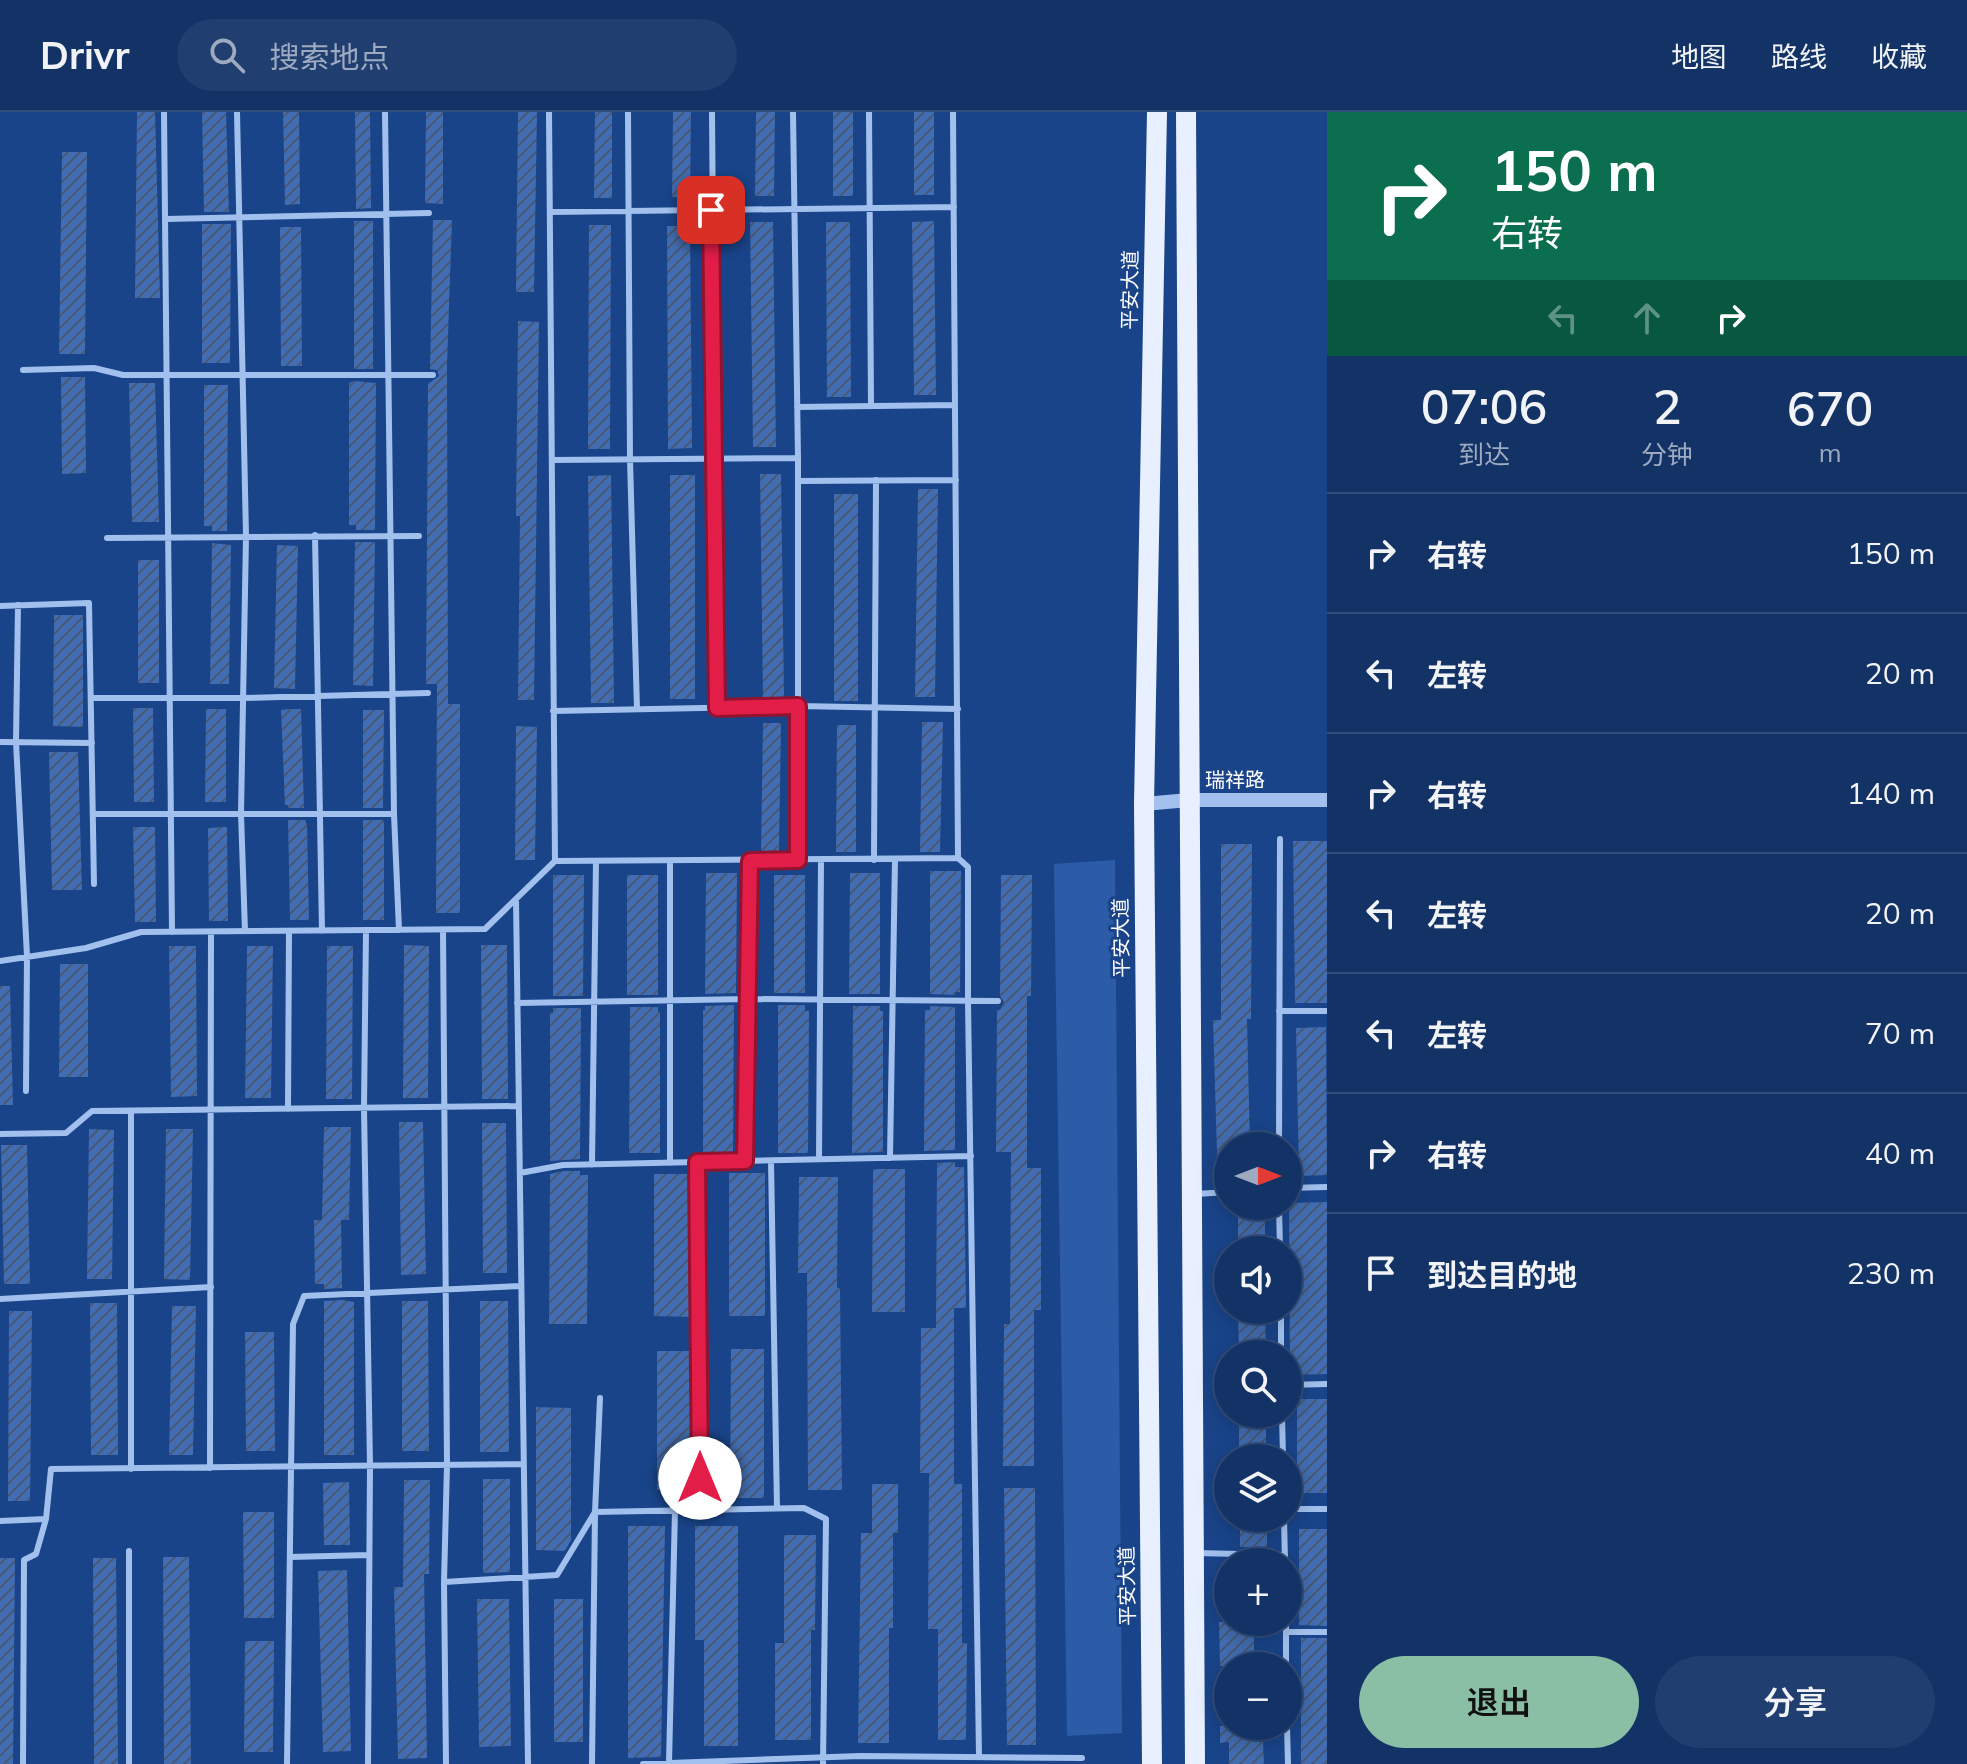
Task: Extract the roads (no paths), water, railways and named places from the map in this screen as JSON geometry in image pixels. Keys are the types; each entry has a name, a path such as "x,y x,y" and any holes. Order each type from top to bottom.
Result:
{"main road":[{"name":"平安大道","path":"1152,1764 1144,804 1157,112"},
{"path":"1186,112 1195,1764"}],"street":[{"name":"瑞祥路","path":"1144,804 1189,800 1327,800"}],"lane":[{"path":"164,112 172,932"},
{"path":"237,112 246,536 241,814 245,931"},
{"path":"385,112 394,814 399,930"},
{"path":"549,112 555,861"},
{"path":"628,112 630,460 637,709"},
{"path":"712,112 717,708"},
{"path":"793,112 798,458 798,860"},
{"path":"869,112 871,406"},
{"path":"953,112 958,858"},
{"path":"550,212 954,207"},
{"path":"166,219 429,213"},
{"path":"23,370 94,368 123,375 433,375"},
{"path":"797,407 955,405"},
{"path":"552,460 798,458"},
{"path":"874,860 876,480"},
{"path":"798,481 956,480"},
{"path":"315,535 322,931"},
{"path":"107,538 419,536"},
{"path":"0,606 89,603 94,884"},
{"path":"18,605 16,742 27,956 26,1091"},
{"path":"91,698 428,693"},
{"path":"553,711 798,706 958,709"},
{"path":"0,742 92,743"},
{"path":"94,814 394,814"},
{"path":"1279,1132 1280,839"},
{"path":"0,961 86,948 141,932 485,929 555,861 958,858 968,867 979,1757"},
{"path":"890,1158 895,859"},
{"path":"819,1159 821,860"},
{"path":"592,1165 596,861"},
{"path":"670,861 670,1163"},
{"path":"745,1161 750,861"},
{"path":"516,899 528,1764"},
{"path":"366,930 364,1108 370,1466 368,1764"},
{"path":"443,930 446,1764"},
{"path":"288,1109 289,931"},
{"path":"210,1468 211,932"},
{"path":"517,1003 748,999 998,1001"},
{"path":"1279,1011 1327,1011"},
{"path":"0,1134 66,1133 92,1111 519,1106"},
{"path":"131,1111 131,1469"},
{"path":"520,1173 563,1165 971,1156"},
{"path":"771,1161 777,1508"},
{"path":"697,1162 700,1510"},
{"path":"1302,1188 1327,1187"},
{"path":"1192,1194 1214,1193"},
{"path":"287,1764 293,1324 304,1296 521,1286"},
{"path":"0,1299 211,1287"},
{"path":"1302,1385 1327,1384"},
{"path":"592,1764 595,1512 600,1398"},
{"path":"23,1764 24,1560 36,1554 46,1519 51,1469 524,1464"},
{"path":"595,1512 804,1508 826,1519 823,1760"},
{"path":"1302,1509 1327,1509"},
{"path":"669,1763 675,1510"},
{"path":"444,1582 557,1575 595,1512"},
{"path":"0,1521 46,1519"},
{"path":"129,1551 129,1764"},
{"path":"1194,1553 1214,1554"},
{"path":"290,1557 369,1555"},
{"path":"1302,1632 1327,1632"},
{"path":"1287,1740 1288,1764"},
{"path":"643,1764 979,1757 1082,1758"}]}
